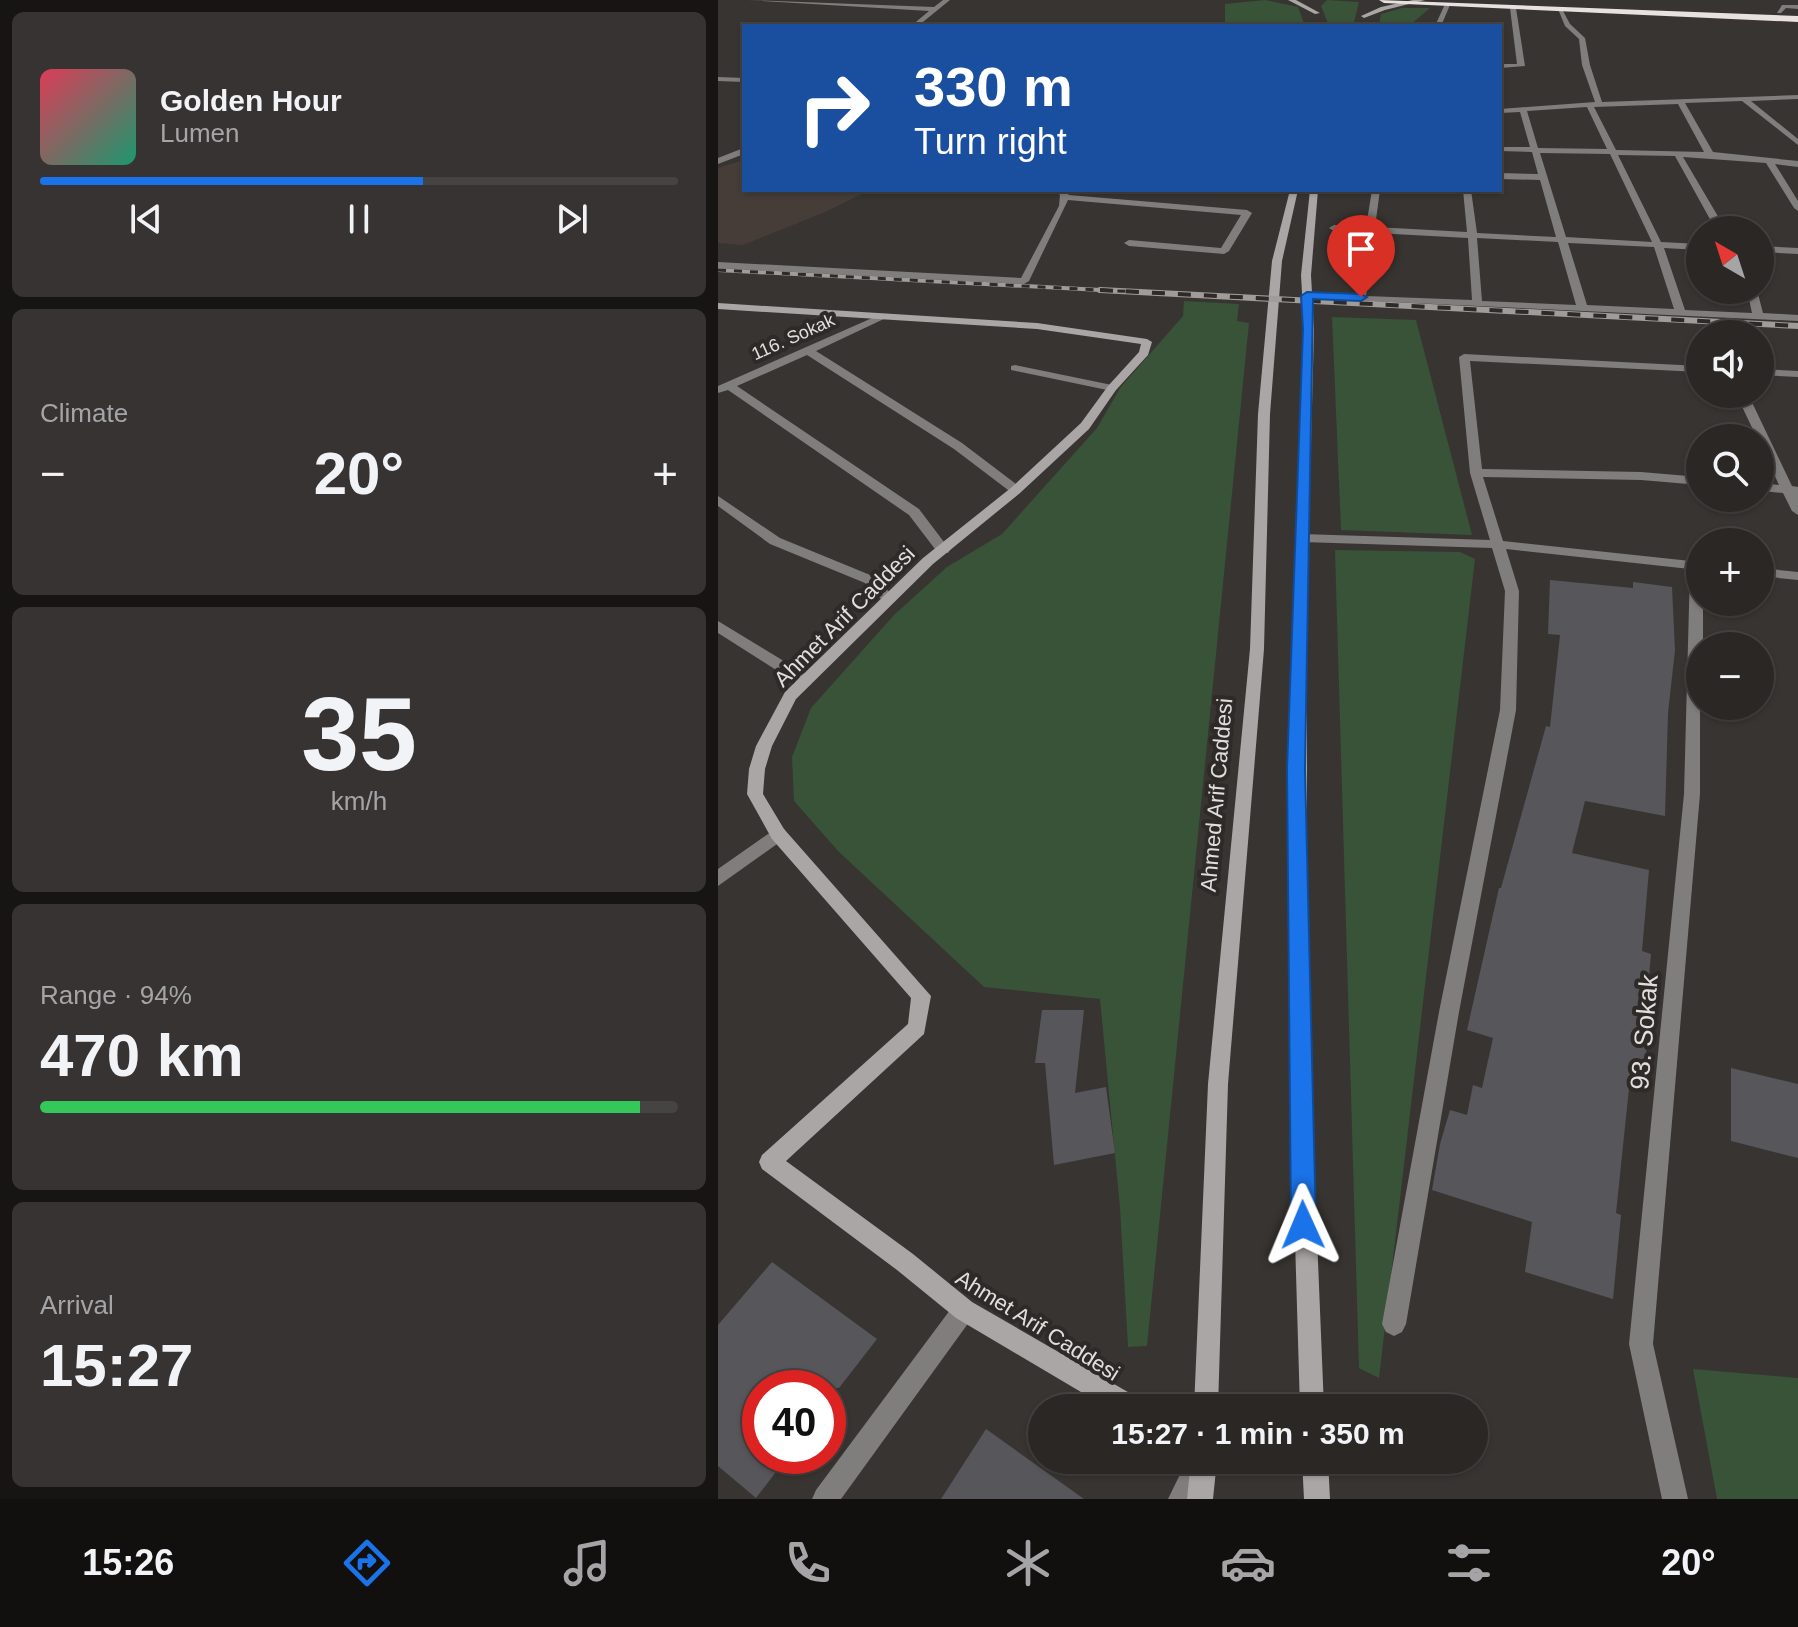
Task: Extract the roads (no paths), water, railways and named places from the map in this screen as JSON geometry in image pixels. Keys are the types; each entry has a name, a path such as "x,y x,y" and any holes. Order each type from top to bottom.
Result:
{"highway":[{"path":"1384,0 1798,19"},
{"path":"1618,0 1779,12 1798,10"},
{"path":"1448,2 1513,8 1558,5 1719,8"},
{"path":"1558,5 1733,16"}],"street":[{"path":"750,0 935,9"},
{"path":"916,24 947,0"},
{"path":"1291,0 1317,13"},
{"path":"1317,23 1320,0"},
{"path":"1364,16 1383,8 1417,1"},
{"path":"1439,24 1448,2"},
{"path":"1360,24 1366,4"},
{"path":"1558,5 1567,25 1582,38 1594,104 1612,154 1658,245 1675,289 1680,312"},
{"path":"1502,66 1521,66 1513,8"},
{"path":"718,79 742,80"},
{"path":"1502,111 1594,104 1798,97"},
{"path":"1745,100 1798,143"},
{"path":"1681,102 1710,155"},
{"path":"1523,110 1582,307"},
{"path":"1502,149 1710,155 1798,164"},
{"path":"718,161 742,152"},
{"path":"1679,156 1713,216"},
{"path":"1768,160 1798,208"},
{"path":"1502,176 1542,177"},
{"name":"Ahmed Arif Caddesi","path":"1207,1394 1218,1084 1257,649 1264,414 1277,261 1294,192"},
{"path":"1311,1394 1303,1210 1296,769 1309,329 1306,275 1314,192"},
{"path":"1361,297 1376,192"},
{"path":"1467,192 1477,274 1477,303"},
{"path":"718,265 1024,281 1063,206 1062,194 1247,213 1224,251 1129,243"},
{"path":"1334,228 1686,246"},
{"path":"1774,250 1798,251"},
{"path":"1307,296 1798,318"},
{"path":"1755,304 1758,316"},
{"name":"Ahmet Arif Caddesi","path":"718,306 1037,326 1147,342 1144,353 1112,388 1085,426 889,599 790,696 764,746 757,769 755,794 778,834 921,996 917,1028 770,1162 964,1310 1107,1394"},
{"name":"116. Sokak","path":"724,388 883,317"},
{"path":"809,351 958,446 1016,490"},
{"path":"1394,1324 1449,1012 1508,710 1512,591 1476,473 1464,357 1686,368"},
{"path":"1015,368 1112,388"},
{"path":"1774,373 1798,374"},
{"path":"724,388 914,512 943,550"},
{"path":"1750,408 1794,490 1798,511"},
{"path":"1476,473 1686,480"},
{"path":"1774,488 1794,490"},
{"path":"718,500 775,541 870,580 889,599"},
{"path":"1302,538 1498,544 1686,564"},
{"path":"1774,573 1798,576"},
{"name":"93. Sokak","path":"1675,1499 1641,1344 1692,794 1697,616"},
{"path":"718,626 805,681"},
{"path":"718,879 778,834"},
{"path":"825,1499 964,1310"},
{"path":"1181,1499 1194,1474"},
{"path":"1200,1499 1201,1474"},
{"path":"1316,1474 1317,1499"}],"railway":[{"path":"718,270 1138,292"},
{"path":"1100,290 1798,326"}]}
